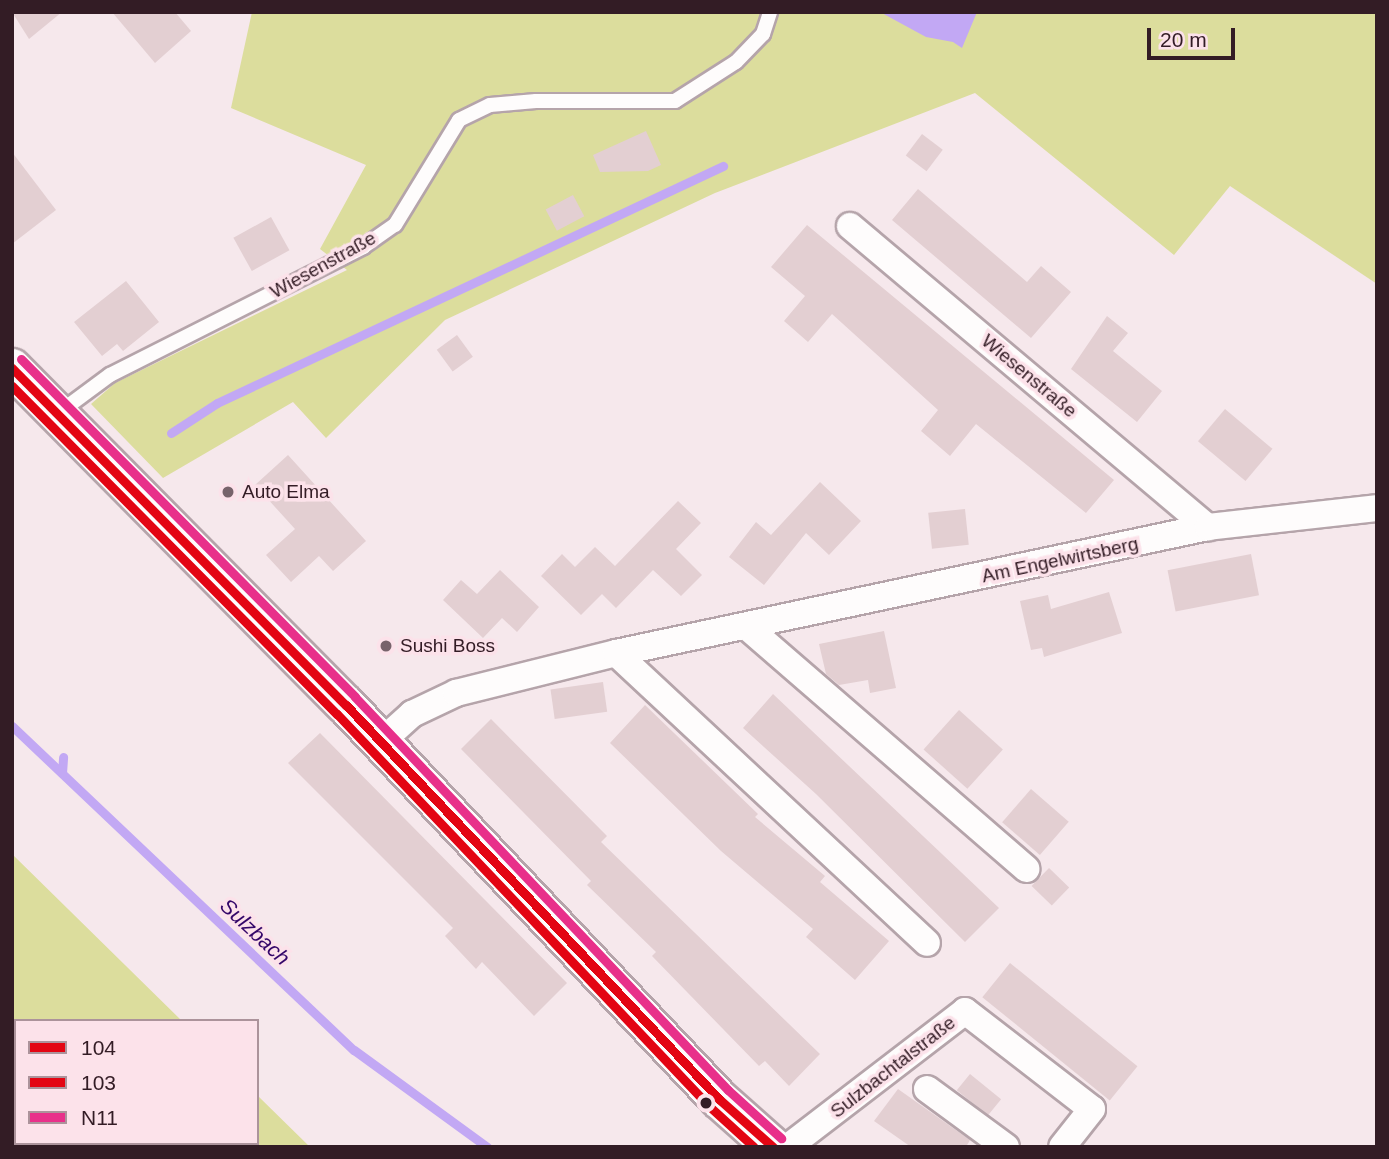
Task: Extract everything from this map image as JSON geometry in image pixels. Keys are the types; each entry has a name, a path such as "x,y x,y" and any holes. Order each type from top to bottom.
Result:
{"main road":[{"path":"12,369 381,742 719,1099 773,1147"}],"street":[{"name":"Wiesenstraße","path":"850,226 1208,527"},
{"name":"Am Engelwirtsberg","path":"381,742 412,714 456,693 616,653 1208,527 1377,508"},
{"path":"746,626 1027,869"},
{"path":"616,653 927,943"},
{"name":"Sulzbachtalstraße","path":"788,1147 965,1011 1092,1109 1062,1147"},
{"name":"Sulzbachtalstraße","path":"927,1089 1006,1147"}],"lane":[{"name":"Wiesenstraße","path":"57,415 110,375 363,247 395,225 459,120 490,105 536,101 675,101 736,62 763,34 770,12"}],"green space":[{"path":"252,12 1377,12 1377,284 1230,186 1174,255 975,93 715,193 445,320 326,438 293,402 163,478 91,404 115,383 347,270 320,249 366,165 231,108"},
{"path":"12,854 180,1019 14,1019 14,1145 259,1145 259,1097 310,1147 12,1147"}],"shaded area":[{"path":"880,12 977,12 962,48 953,42 926,37"}],"building":[{"path":"12,12 62,12 29,39"},
{"path":"112,12 175,12 191,31 155,63"},
{"path":"646,131 661,165 648,171 600,172 593,155"},
{"path":"922,134 943,150 927,171 906,156"},
{"path":"12,152 56,210 12,244"},
{"path":"918,189 1027,282 1041,266 1071,292 1031,338 892,220"},
{"path":"573,195 584,216 557,231 546,210"},
{"path":"271,217 289,250 252,271 233,238"},
{"path":"807,225 1114,480 1086,513 976,424 950,456 921,431 938,410 832,314 808,342 784,321 805,296 771,267"},
{"path":"126,281 159,322 123,351 117,344 102,356 74,322"},
{"path":"1107,316 1128,333 1113,351 1162,391 1137,422 1071,369"},
{"path":"457,335 473,357 453,372 437,350"},
{"path":"1225,409 1272,449 1245,481 1198,441"},
{"path":"288,455 366,541 333,571 319,556 291,582 266,555 295,529 255,485"},
{"path":"820,482 861,521 829,555 806,533 764,585 729,557 756,522 771,535"},
{"path":"678,501 701,523 676,549 702,575 681,596 653,570 616,608 602,594 581,615 541,576 562,554 575,567 595,547 615,566"},
{"path":"965,509 969,545 932,549 928,513"},
{"path":"1251,554 1259,595 1176,611 1168,570"},
{"path":"500,570 539,607 517,632 502,618 483,638 443,600 461,580 477,594"},
{"path":"1109,592 1122,633 1044,657 1042,648 1031,650 1020,601 1048,595 1051,609"},
{"path":"884,631 896,688 870,693 868,680 839,685 826,674 819,644"},
{"path":"603,682 607,712 555,719 551,689"},
{"path":"773,694 999,908 965,942 816,794 743,728"},
{"path":"645,705 758,814 755,817 825,876 820,882 889,941 855,980 806,937 813,929 721,851 610,743"},
{"path":"959,710 1003,749 967,789 924,749"},
{"path":"491,719 607,836 601,842 820,1054 789,1086 765,1061 759,1066 652,956 656,952 587,885 591,881 461,749"},
{"path":"320,733 567,983 534,1016 482,962 476,969 445,936 453,928 288,763"},
{"path":"1031,789 1069,822 1040,855 1002,822"},
{"path":"1049,868 1069,887 1052,905 1032,886"},
{"path":"1010,963 1137,1066 1110,1100 982,997"},
{"path":"970,1074 1001,1099 988,1115 957,1090"},
{"path":"898,1089 970,1140 966,1147 911,1147 874,1121"}],"waterway":[{"path":"171,433 217,403 723,166"},
{"name":"Sulzbach","path":"12,726 354,1050 487,1147"},
{"path":"62,773 63,757"}],"transit line":[{"name":"N11","path":"21,359 355,697 728,1090 781,1138"},
{"name":"104","path":"12,368 346,705 719,1099 773,1147"},
{"name":"103","path":"12,386 337,714 710,1107 754,1147"}],"place":[{"name":"Auto Elma","path":"228,492"},
{"name":"Sushi Boss","path":"386,646"}]}
